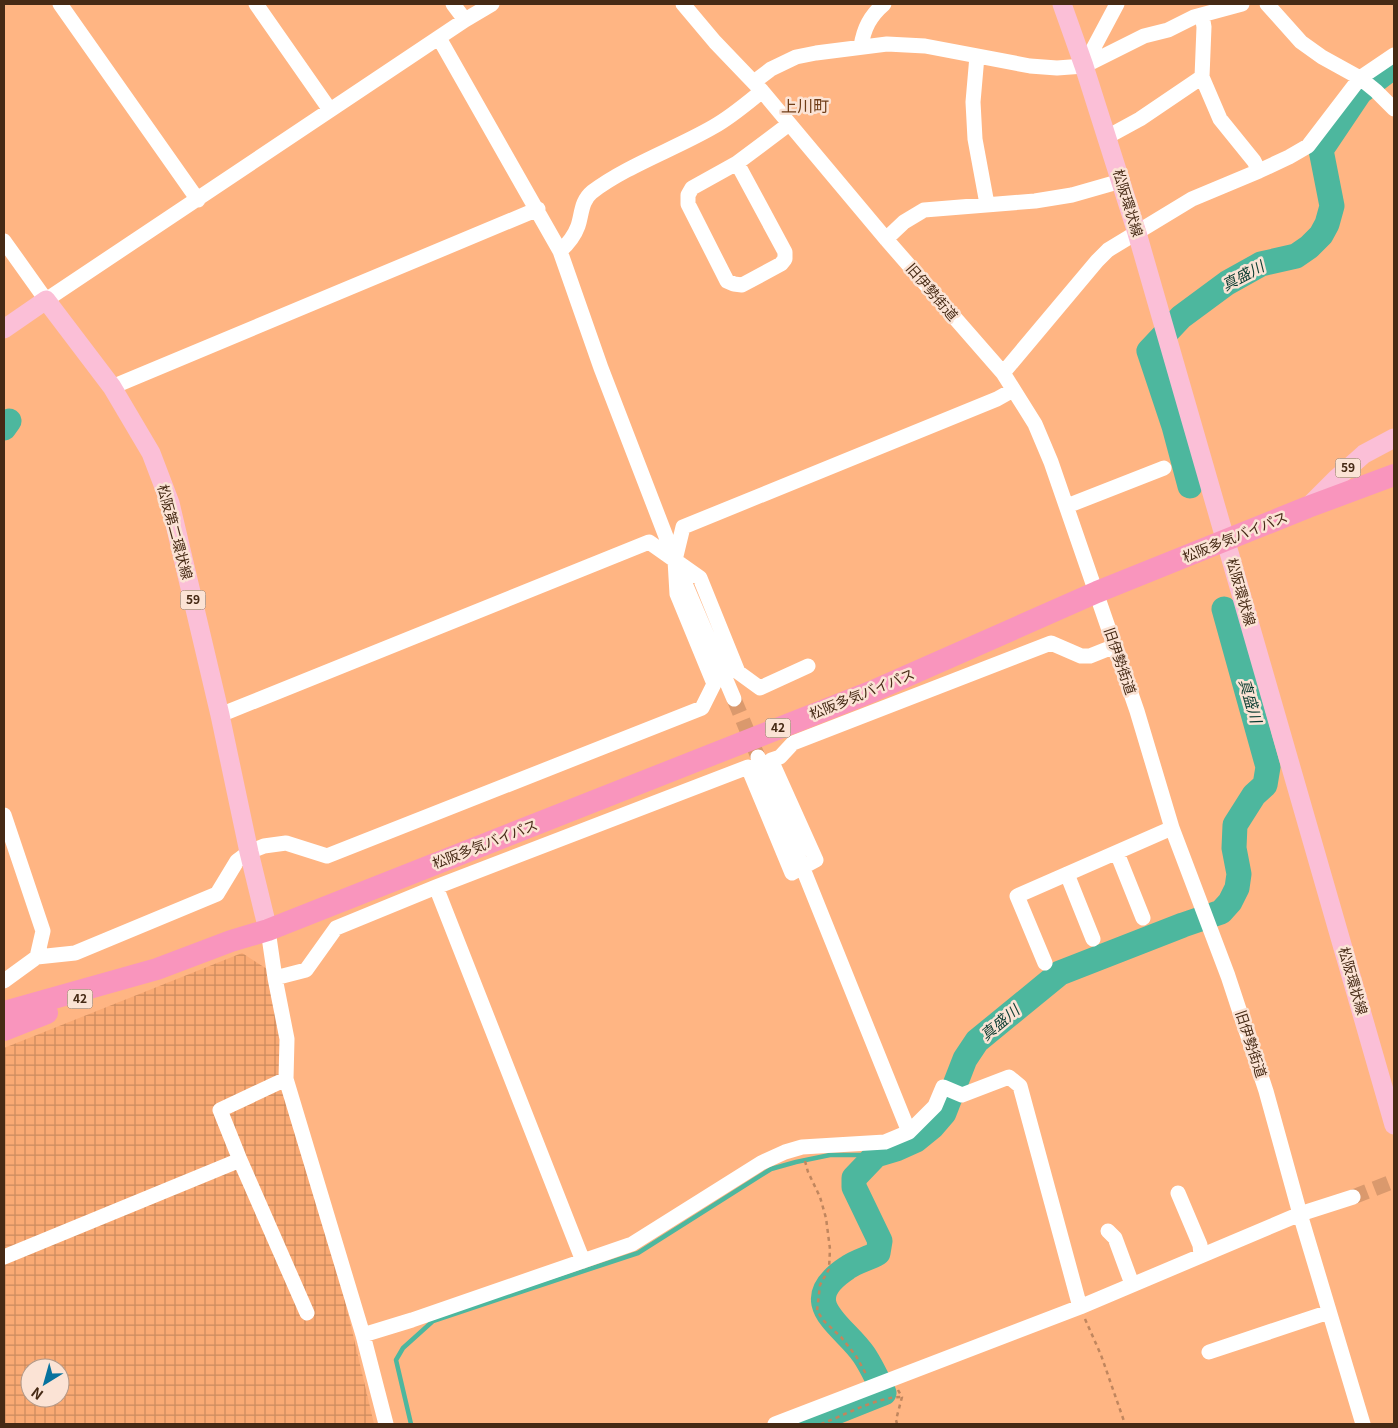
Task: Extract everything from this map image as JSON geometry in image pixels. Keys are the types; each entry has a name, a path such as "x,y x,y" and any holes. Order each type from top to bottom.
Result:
{"highway":[{"name":"松阪多気バイパス","path":"4,1030 157,968 231,941 268,930 873,691 1096,592 1308,507 1394,475"},
{"name":"松阪多気バイパス","path":"4,1012 157,968"}],"main road":[{"name":"松阪環状線","path":"1062,4 1107,137 1172,352 1394,1125"},
{"path":"4,329 46,300"},
{"name":"松阪第二環状線","path":"46,300 112,386 151,453 170,503 220,715 248,852 268,930"},
{"name":"59","path":"1308,507 1364,454 1394,438"}],"street":[{"path":"60,4 198,200"},
{"path":"256,4 330,110"},
{"path":"453,4 465,20"},
{"path":"4,241 46,300 465,20 492,4"},
{"name":"旧伊勢街道","path":"683,4 715,42 758,86 886,239 1003,373 1035,424 1067,506 1137,710 1172,828 1228,976 1266,1091 1300,1214 1363,1424"},
{"path":"861,46 863,31 884,4"},
{"path":"1084,66 1118,4"},
{"path":"560,251 570,242 580,220 584,202 592,192 624,173 712,128 742,108 771,69 796,57 816,52 887,44 918,46 1030,66 1057,68 1084,66 1144,36 1168,30 1202,15 1242,4"},
{"path":"1267,4 1301,42 1322,57 1362,80 1394,109"},
{"path":"1202,15 1204,27 1202,77 1220,119 1260,171"},
{"path":"439,38 538,209 560,251 601,368 674,560 734,699"},
{"path":"1003,373 1108,250 1192,199 1260,171 1308,146 1362,80 1394,55"},
{"path":"977,56 974,102 975,139 987,204"},
{"path":"1107,137 1140,119 1202,77"},
{"path":"737,163 785,252 785,259 781,264 742,285 727,281 688,204 688,195 692,188 737,163 789,124"},
{"path":"886,239 904,222 924,210 1036,201 1072,195 1121,182"},
{"path":"112,386 538,209"},
{"path":"4,981 37,958 75,953 217,894 237,861 248,852 264,846 286,843 327,856 702,708 714,684 677,594 674,560 683,527 997,399 1013,390"},
{"path":"1067,506 1164,468"},
{"path":"220,715 649,542 700,578 738,672 760,688 808,666"},
{"path":"275,978 306,970 336,928 436,887 748,767 792,873 816,860 771,760 780,757 793,743 1051,643 1082,656 1090,656 1115,646"},
{"path":"758,757 909,1132"},
{"path":"4,815 43,931 37,958"},
{"path":"1045,962 1017,896 1172,828"},
{"path":"1117,853 1143,918"},
{"path":"1067,874 1093,939"},
{"path":"436,887 583,1261"},
{"path":"268,930 275,978 288,1039 286,1079 363,1335 386,1424"},
{"path":"363,1335 632,1244 761,1163 785,1152 802,1148 885,1142 909,1132 935,1106 943,1088 962,1095 1009,1077 1020,1086 1080,1307"},
{"path":"286,1079 220,1110 307,1312"},
{"path":"4,1257 240,1160"},
{"path":"1178,1194 1200,1245 1201,1255"},
{"path":"775,1424 1080,1307 1300,1214 1353,1197"},
{"path":"1108,1230 1115,1238 1132,1284"},
{"path":"1209,1352 1330,1312"}],"path":[{"path":"807,1169 820,1197 826,1218 830,1249 829,1269 820,1285 817,1311 824,1321 841,1336 856,1356 873,1387"},
{"path":"1080,1307 1101,1355 1125,1424"},
{"path":"893,1380 902,1397 896,1420 897,1424"},
{"path":"821,1424 877,1402 893,1397 902,1397"}],"shaded area":[{"path":"242,953 267,969 374,1424 4,1424 4,1048"}],"waterway":[{"name":"真盛川","path":"1190,486 1174,426 1149,351 1181,317 1227,283 1261,264 1296,256 1321,235 1327,224 1332,206 1321,150 1360,92 1394,66"},
{"path":"4,428 9,421"},
{"name":"真盛川","path":"806,1424 884,1393 864,1355 836,1324 824,1303 824,1292 832,1281 851,1266 878,1253 880,1241 854,1187 854,1178 876,1155 916,1140 932,1127 944,1113 965,1059 977,1041 1060,973 1221,912 1230,902 1237,888 1239,874 1234,848 1235,825 1254,795 1265,785 1268,767 1224,609"},
{"path":"411,1424 396,1360 403,1348 433,1321 638,1253 771,1169 830,1155 876,1155"}],"tunnel":[{"path":"734,699 758,757"},
{"path":"1353,1197 1394,1181"}],"district":[{"name":"上川町","path":"805,106"}]}
